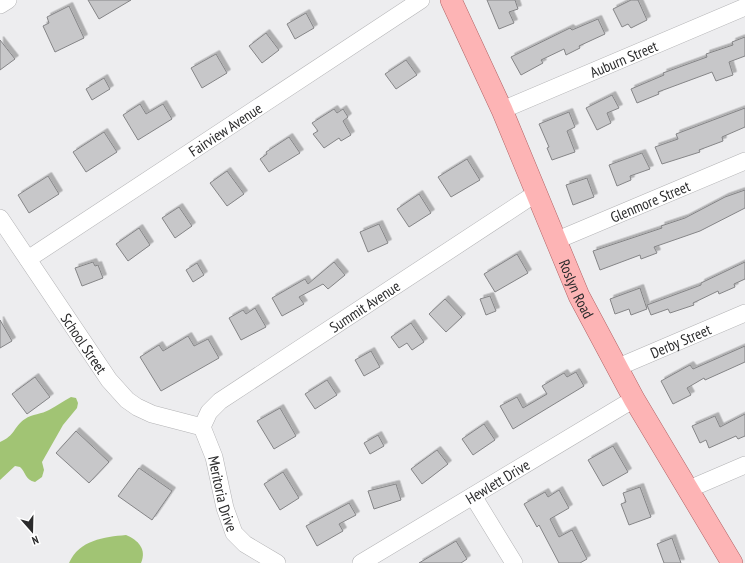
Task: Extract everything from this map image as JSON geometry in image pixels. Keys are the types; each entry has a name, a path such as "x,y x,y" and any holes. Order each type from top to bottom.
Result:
{"main road":[{"name":"Roslyn Road","path":"451,0 502,110 535,194 580,296 616,368 732,563"}],"street":[{"path":"0,5 8,0"},
{"name":"Fairview Avenue","path":"28,259 421,0"},
{"name":"Auburn Street","path":"502,110 745,8"},
{"name":"Glenmore Street","path":"555,241 745,161"},
{"name":"Summit Avenue","path":"202,427 209,412 220,401 535,194"},
{"name":"School Street","path":"0,218 109,380 127,400 152,414 202,427"},
{"name":"Derby Street","path":"616,368 745,313"},
{"name":"Hewlett Drive","path":"361,563 634,399"},
{"name":"Meritoria Drive","path":"202,427 214,457 224,508 234,533 245,544 277,563"},
{"path":"689,489 745,465"},
{"path":"473,496 514,563"}],"green space":[{"path":"71,397 76,398 78,403 77,408 63,425 42,462 44,470 42,477 35,482 29,480 20,467 15,466 0,480 0,442 9,437 25,419 46,411"},
{"path":"126,535 138,542 142,549 143,558 141,563 69,563 73,555 79,549 93,541"}],"building":[{"path":"88,0 131,0 99,19"},
{"path":"487,0 515,0 518,9 509,12 514,23 499,29"},
{"path":"631,0 638,0 647,20 631,28 628,24 622,27 613,9"},
{"path":"69,6 84,38 55,52 43,26 49,23 47,17"},
{"path":"306,13 314,28 295,39 287,24"},
{"path":"598,19 605,34 579,46 580,48 566,55 564,49 541,60 543,63 521,75 511,57 570,28 572,30"},
{"path":"266,33 279,50 262,63 249,46"},
{"path":"745,37 745,56 729,62 733,75 716,81 712,72 658,92 659,94 637,103 631,89 664,75 663,73 707,57 706,54 733,45 732,42"},
{"path":"0,40 15,59 0,70"},
{"path":"216,54 227,73 202,88 191,68"},
{"path":"406,60 417,75 396,89 385,74"},
{"path":"104,78 110,89 92,100 86,89"},
{"path":"612,95 619,108 607,113 611,123 597,130 586,108"},
{"path":"140,104 146,114 163,104 172,119 138,140 123,115"},
{"path":"745,108 745,127 722,137 723,141 699,150 700,152 662,164 655,147 678,139 676,134"},
{"path":"334,109 337,113 343,109 348,117 343,121 351,135 341,141 339,138 324,148 313,134 318,131 312,123"},
{"path":"569,112 575,127 567,131 575,152 552,160 547,148 549,147 539,124"},
{"path":"104,132 117,152 86,172 73,152"},
{"path":"289,137 300,153 269,172 260,159 267,154 266,152"},
{"path":"642,153 650,169 630,176 631,180 617,186 609,165"},
{"path":"467,159 480,180 451,197 438,177"},
{"path":"227,171 244,194 227,206 210,183"},
{"path":"48,176 59,194 29,213 18,195"},
{"path":"587,178 594,197 573,205 566,185"},
{"path":"745,190 745,208 700,231 654,247 657,253 641,259 640,255 600,270 593,251 662,228 661,226 685,218 725,197"},
{"path":"419,194 431,213 409,227 397,209"},
{"path":"179,207 192,226 175,238 162,218"},
{"path":"379,224 388,243 368,252 360,232"},
{"path":"139,228 150,245 128,261 116,244"},
{"path":"517,254 528,273 495,292 484,274"},
{"path":"93,262 95,266 98,265 103,278 82,286 75,268"},
{"path":"334,262 345,275 328,289 323,284 299,297 304,304 282,316 272,298 305,279 308,284"},
{"path":"745,262 745,279 734,284 735,287 719,294 718,291 693,303 694,305 670,313 668,309 651,315 647,305 701,285 701,283"},
{"path":"197,263 204,275 193,282 186,270"},
{"path":"640,288 647,309 631,315 629,309 615,314 610,299"},
{"path":"490,296 496,311 486,315 480,299"},
{"path":"445,299 462,317 446,332 429,314"},
{"path":"255,308 266,327 241,340 229,318 243,310 246,314"},
{"path":"0,320 12,341 0,348"},
{"path":"411,323 424,342 412,350 407,343 399,348 391,337"},
{"path":"188,336 194,346 208,339 219,358 161,391 140,357 159,345 163,351"},
{"path":"745,346 745,362 705,380 704,378 687,388 691,395 673,404 661,381 690,365 693,369"},
{"path":"371,351 380,367 364,376 355,360"},
{"path":"576,372 584,386 513,429 500,406 517,397 523,408 547,394 542,386 564,373 567,377"},
{"path":"35,377 50,397 27,414 12,394"},
{"path":"327,380 337,395 315,409 305,394"},
{"path":"280,408 296,436 274,449 257,421"},
{"path":"745,414 745,436 738,439 736,436 709,448 706,440 700,443 692,426 715,416 720,427"},
{"path":"484,424 495,440 473,455 462,439"},
{"path":"76,431 109,462 89,483 56,453"},
{"path":"378,435 384,446 370,454 364,443"},
{"path":"613,446 628,472 603,486 588,460"},
{"path":"437,450 448,464 422,484 411,469"},
{"path":"139,468 172,491 152,520 118,496"},
{"path":"283,472 299,498 280,510 264,484"},
{"path":"396,484 401,500 374,509 368,491"},
{"path":"640,487 651,517 629,525 621,504 626,502 623,493"},
{"path":"559,490 569,508 550,519 559,537 572,530 587,559 580,563 559,563 539,525 537,527 524,504 545,492 548,497"},
{"path":"349,503 356,515 339,524 343,531 317,546 306,526"},
{"path":"672,538 681,563 664,563 657,544"},
{"path":"456,541 467,559 461,563 419,563"}]}
